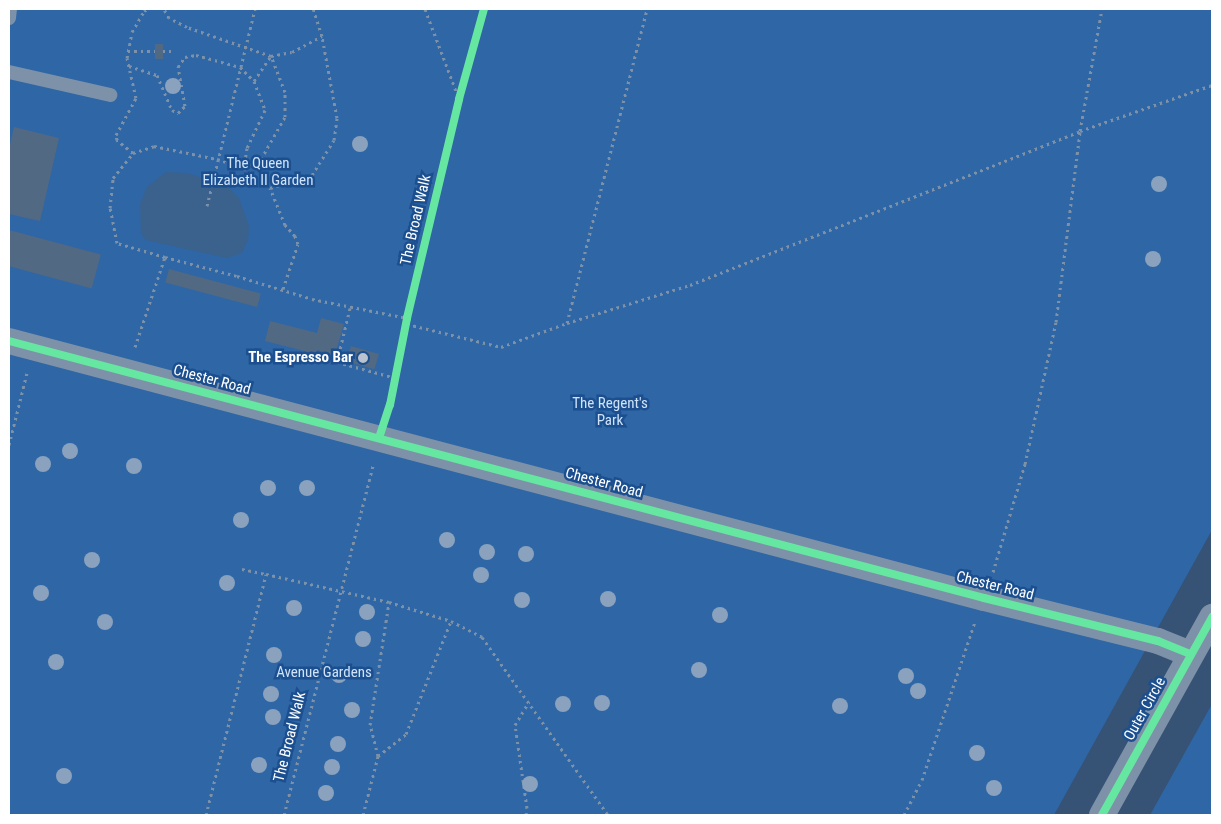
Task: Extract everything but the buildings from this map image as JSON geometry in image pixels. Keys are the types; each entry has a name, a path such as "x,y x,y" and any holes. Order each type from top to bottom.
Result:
{"street":[{"name":"Chester Road","path":"21,345 984,598 1163,642 1191,654"},
{"name":"Outer Circle","path":"1102,815 1212,617"}],"lane":[{"path":"9,18 10,9"},
{"path":"9,72 110,94"}],"path":[{"path":"133,153 117,140 116,135 136,98 129,66 128,51 132,32 144,12 148,9"},
{"path":"164,9 169,18 187,27 270,56 292,52 322,36"},
{"path":"207,206 255,9"},
{"path":"270,188 312,174 334,140 337,118 322,36 313,9"},
{"path":"425,9 459,99"},
{"path":"566,323 647,9"},
{"path":"904,815 922,780 984,598 1025,464 1056,322 1080,131 1102,9"},
{"path":"128,51 155,51"},
{"path":"163,51 171,51"},
{"path":"129,66 157,75 172,110 178,113 185,106 178,67 185,56 196,55 240,67 254,81 265,110 247,148 244,168"},
{"path":"254,81 270,56"},
{"path":"244,168 261,159 285,118 286,92 270,56"},
{"path":"456,108 464,81"},
{"path":"283,289 298,244 296,236 285,225 270,188 244,168 217,159 154,146 133,153 113,178 110,208 117,243 165,258 500,347 566,323 690,285 1080,131 1212,86"},
{"path":"126,374 165,258"},
{"path":"350,308 336,362 396,378"},
{"path":"405,333 410,309"},
{"path":"9,445 21,345"},
{"path":"394,386 398,369"},
{"path":"242,569 389,602 451,621 482,637 608,815"},
{"path":"206,815 266,574"},
{"path":"363,815 378,756 370,725 389,602"},
{"path":"378,756 406,734 451,621"},
{"path":"526,815 527,808 515,726 529,702"}],"green space":[{"name":"The Regent's Park","path":"9,9 1212,9 1212,530 1054,815 9,815"},
{"path":"1212,704 1212,815 1150,815"}],"shaded area":[{"path":"166,172 186,173 225,184 239,198 249,226 248,239 242,253 227,258 146,240 141,234 140,204 147,187"}],"cycle path":[{"name":"The Broad Walk","path":"379,438 390,405 407,318 459,99 484,9"},
{"path":"9,341 984,598 1158,641 1191,654"},
{"path":"1102,815 1212,617"}],"place":[{"name":"The Espresso Bar","path":"363,358"}],"park label":[{"name":"The Queen Elizabeth II Garden","path":"258,172"},
{"name":"Avenue Gardens","path":"324,673"}]}
